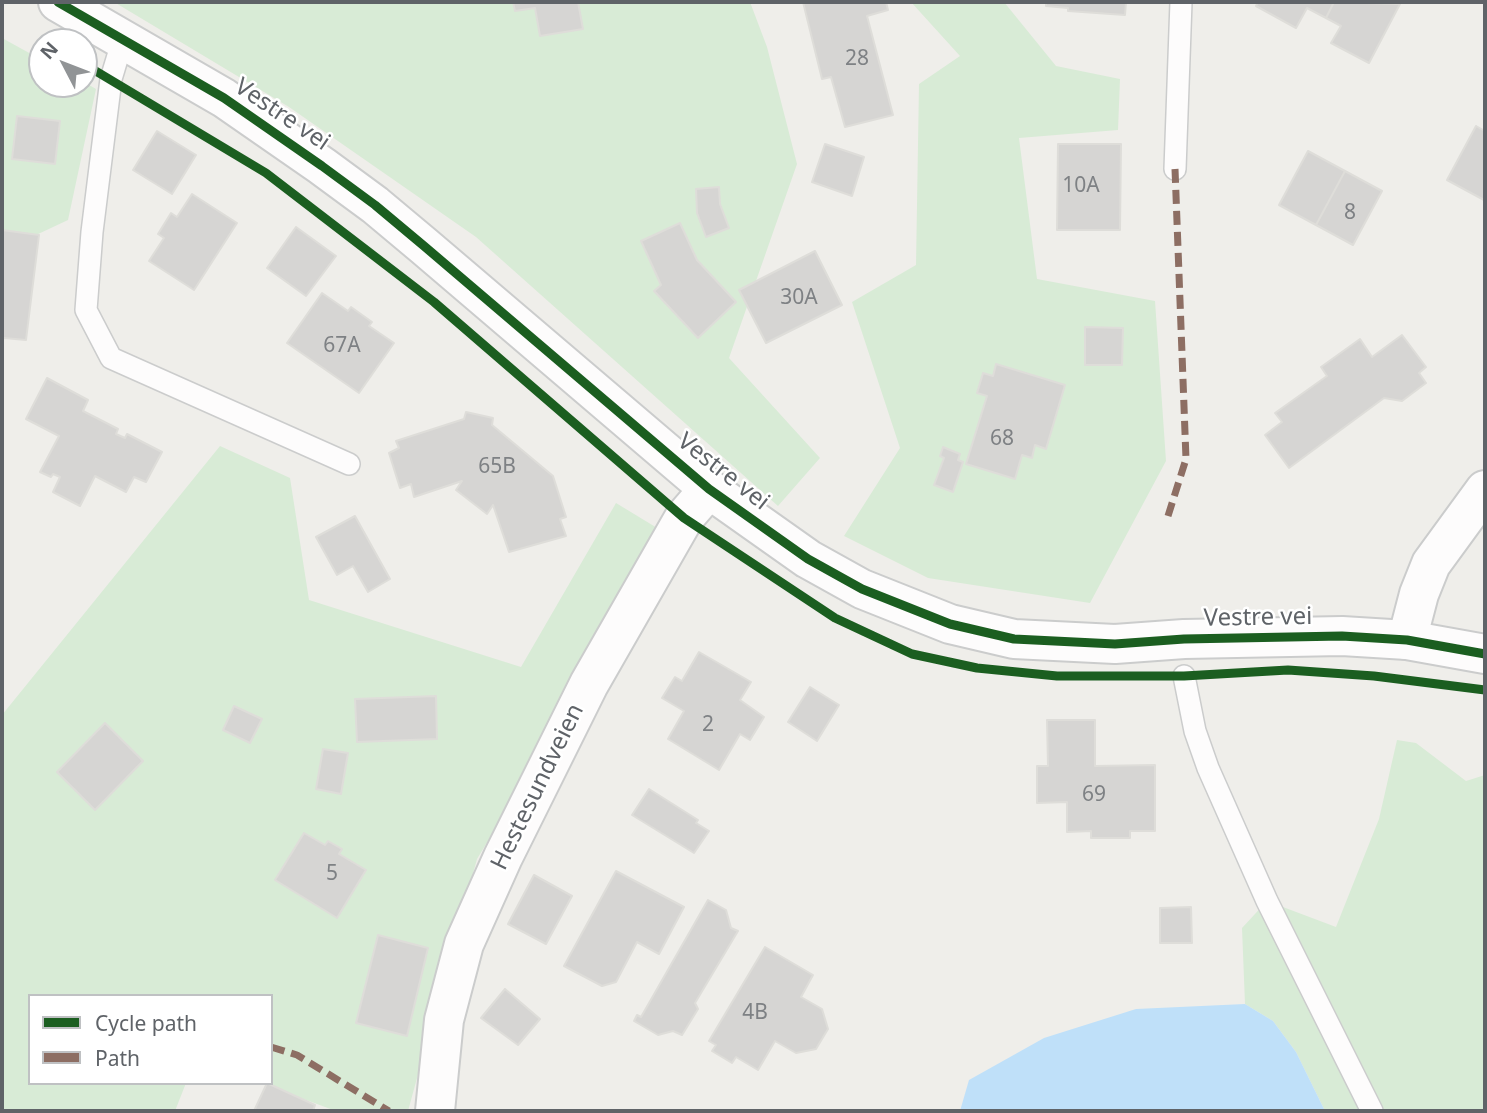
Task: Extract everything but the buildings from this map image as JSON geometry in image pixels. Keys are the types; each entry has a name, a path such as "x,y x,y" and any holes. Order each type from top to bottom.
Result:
{"street":[{"name":"Vestre vei","path":"58,2 224,98 375,205 709,489 808,559 862,589 950,624 1014,639 1115,644 1184,639 1342,636 1407,640 1485,654"},
{"name":"Hestesundveien","path":"435,1111 444,1020 464,944 503,857 589,684 684,518 709,489"},
{"path":"1407,640 1419,594 1431,564 1485,490"}],"lane":[{"path":"1175,169 1181,2"},
{"path":"123,39 111,79 92,232 86,310 111,358 349,464"},
{"path":"1184,676 1195,731 1208,768 1267,901 1373,1111"}],"green space":[{"path":"114,2 750,2 767,47 797,164 729,358 820,458 778,506 476,237 289,107"},
{"path":"911,2 1004,2 1056,66 1120,79 1118,130 1019,138 1037,279 1155,301 1166,461 1090,603 928,578 844,536 900,448 852,302 916,265 919,84 960,56"},
{"path":"2,38 28,52 28,98 94,98 68,220 2,251"},
{"path":"220,446 290,478 309,600 521,667 616,503 672,537 477,859 408,1111 336,1111 265,1085 273,1085 273,994 28,994 28,1085 185,1085 175,1111 2,1111 2,715"},
{"path":"1397,740 1416,743 1466,781 1485,775 1485,1111 1325,1111 1296,1052 1273,1021 1245,1004 1242,928 1267,901 1336,927 1379,819"}],"water":[{"path":"1245,1004 1273,1021 1296,1052 1325,1111 960,1111 969,1080 1044,1038 1136,1009"}],"marked path":[{"path":"1168,516 1186,459 1175,169"},
{"path":"273,1048 297,1055 389,1111"}],"cycle path":[{"path":"58,2 224,98 322,166 375,205 709,489 808,559 862,589 950,624 1014,639 1115,644 1184,639 1342,636 1407,640 1485,654"},
{"path":"98,72 266,173 434,302 684,518 835,618 912,654 977,668 1057,676 1184,676 1288,670 1374,676 1485,690"}]}
